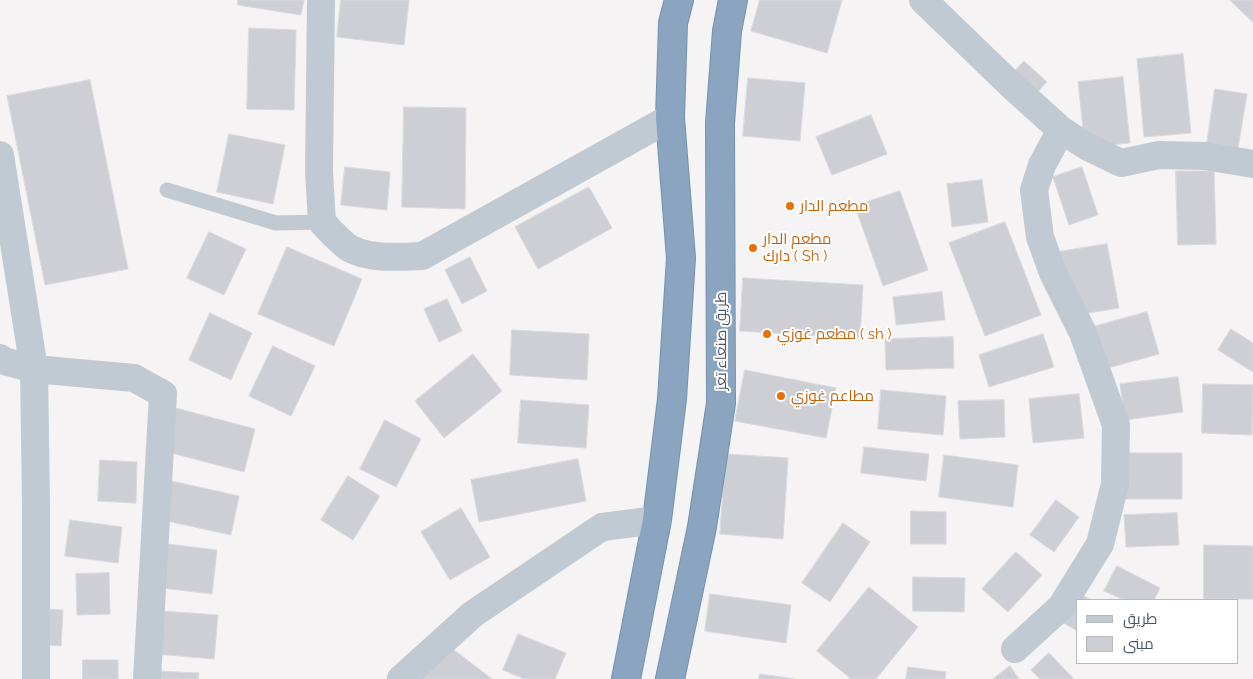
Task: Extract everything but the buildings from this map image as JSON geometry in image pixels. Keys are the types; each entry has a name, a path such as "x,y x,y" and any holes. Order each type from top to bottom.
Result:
{"highway":[{"path":"626,679 657,520 672,399 681,258 670,118 673,23 679,0"},
{"name":"طريق صنعاء تعز","path":"670,679 702,527 721,403 720,123 726,31 733,0"}],"street":[{"path":"321,0 319,172 322,222 346,246 365,254 394,258 422,256 670,118"},
{"path":"923,0 1011,85 1061,130 1088,147 1121,163 1159,155 1205,156 1253,164"},
{"path":"1015,649 1061,607 1100,544 1115,484 1116,425 1083,333 1053,273 1040,236 1034,190 1042,165 1061,130"},
{"path":"0,155 34,369 36,679"},
{"path":"0,358 4,361 34,369 134,378 163,394 147,679"},
{"path":"401,679 473,614 602,528 657,520"}],"lane":[{"path":"167,190 276,223 322,222"}],"place":[{"name":"مطعم الدار","path":"790,206"},
{"name":"مطعم الدار دارك ( Sh )","path":"753,248"},
{"name":"مطعم غوزي ( sh )","path":"767,334"},
{"name":"مطاعم غوزي","path":"781,396"}]}
